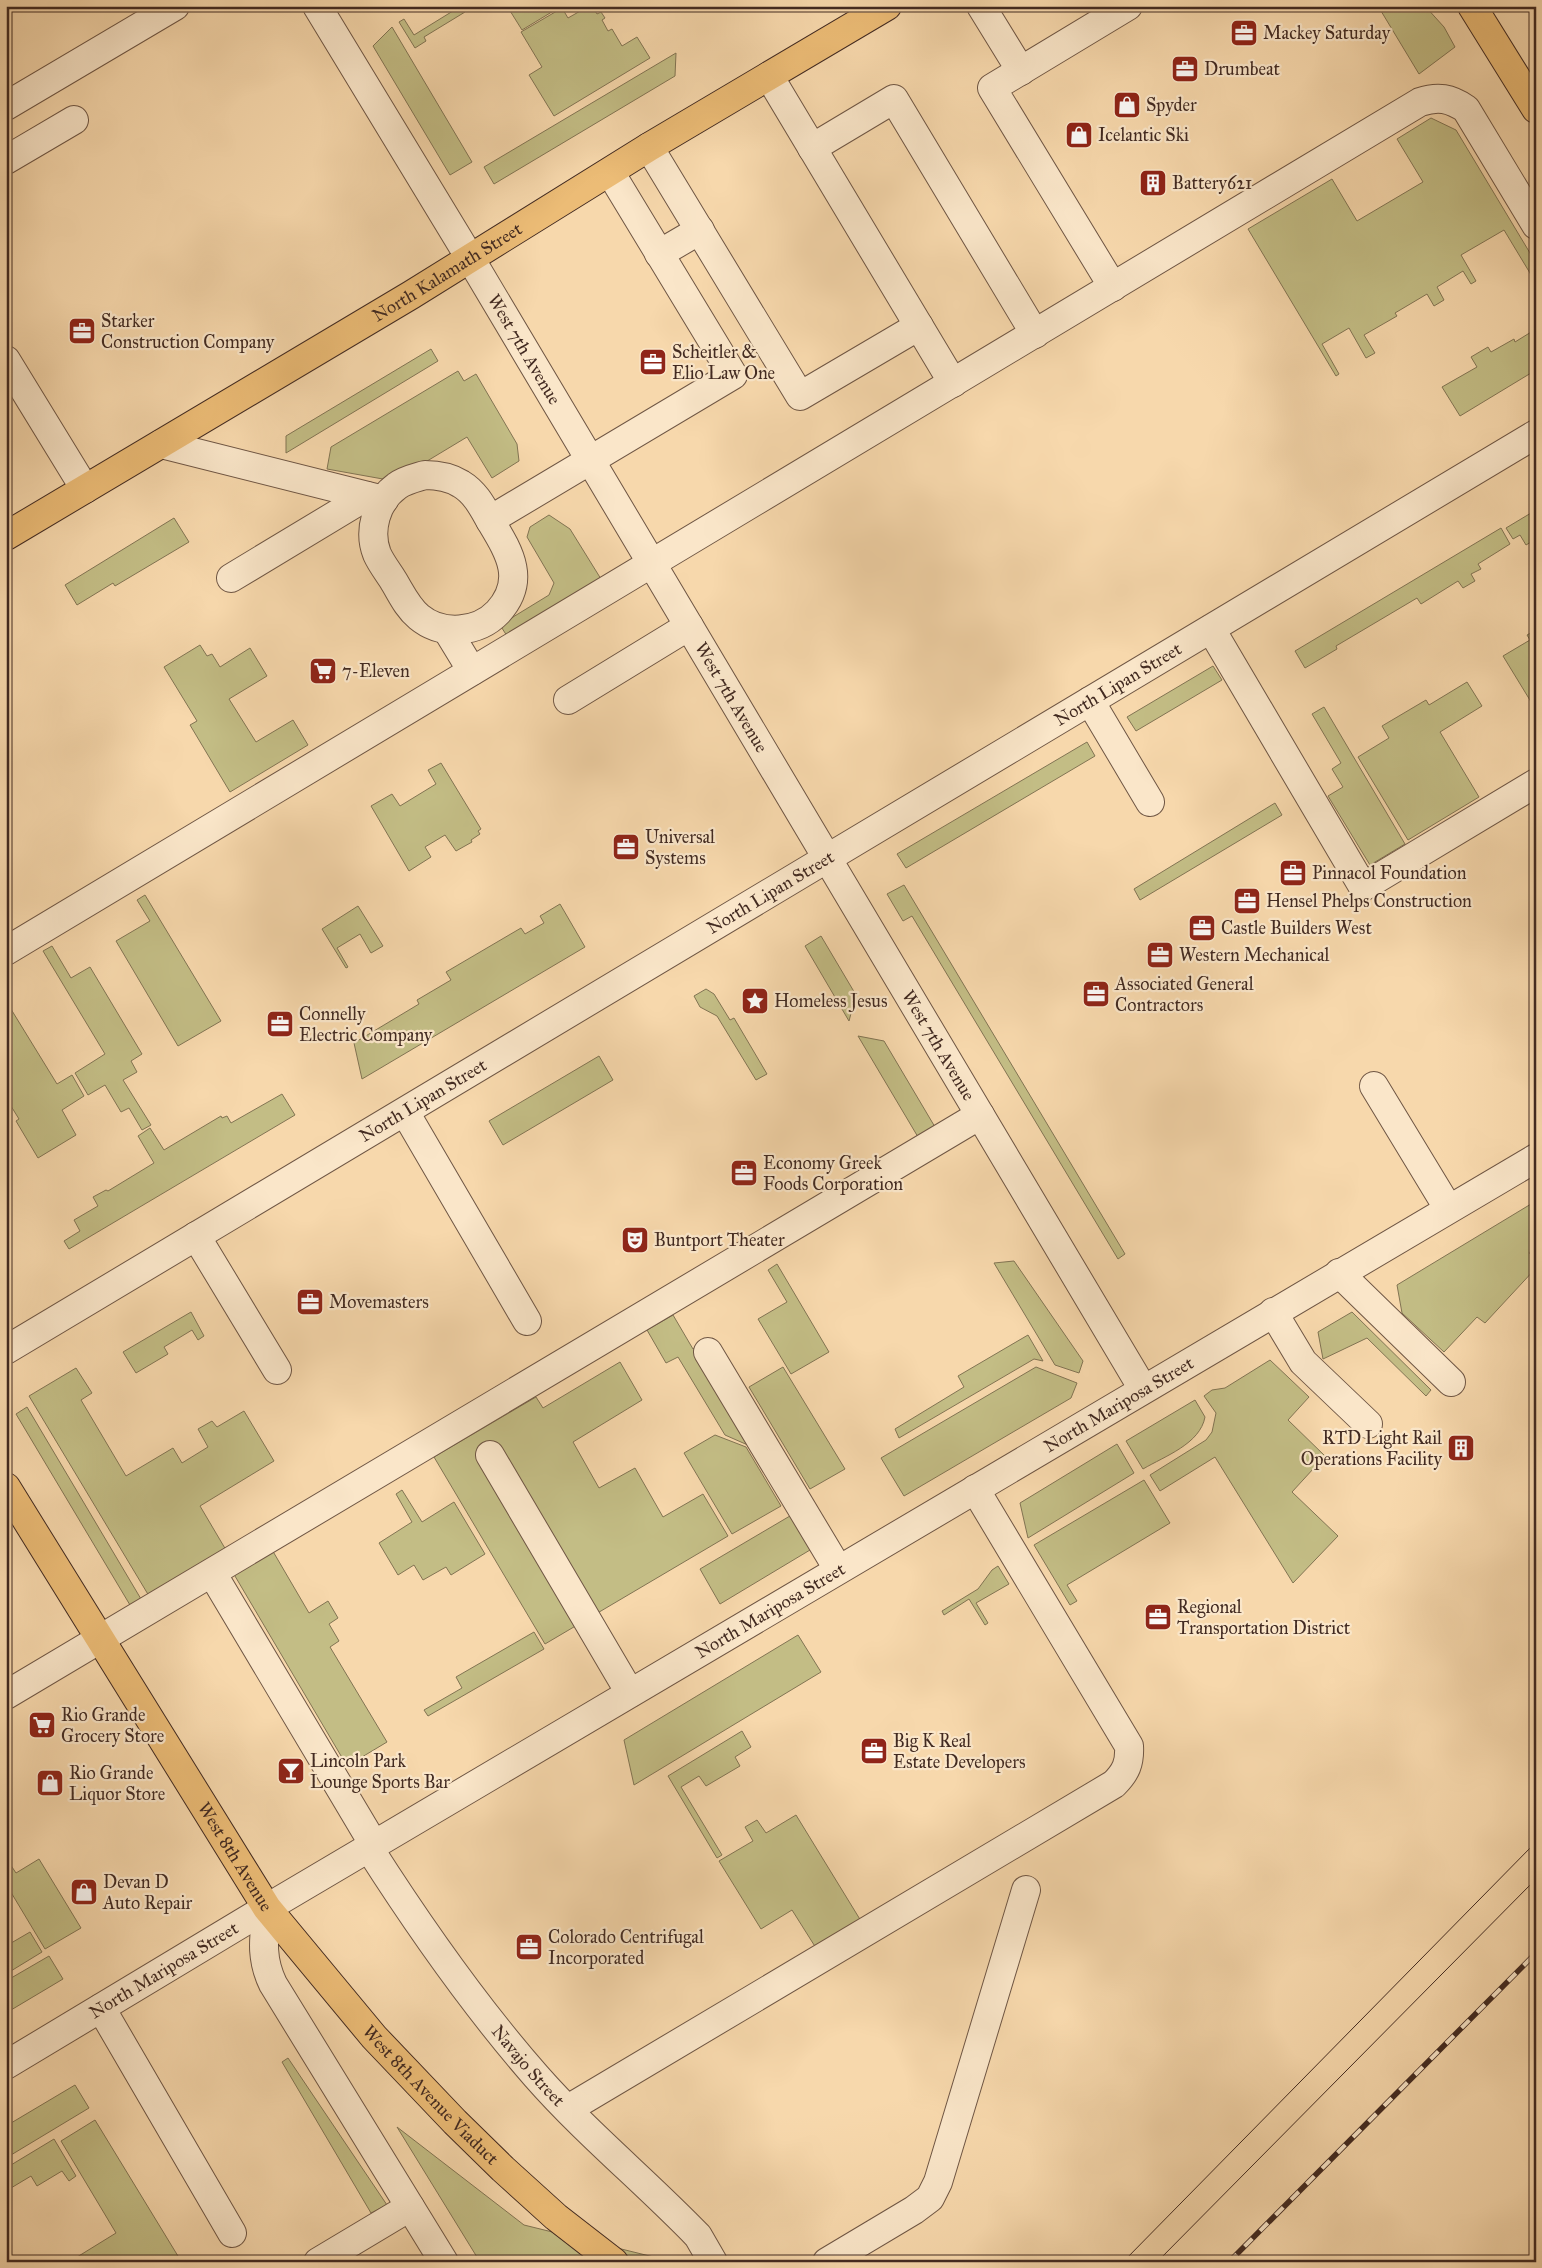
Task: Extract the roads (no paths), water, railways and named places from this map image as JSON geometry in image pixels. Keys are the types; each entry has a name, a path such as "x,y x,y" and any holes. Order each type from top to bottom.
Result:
{"main road":[{"name":"North Kalamath Street","path":"6,536 470,258 649,147 887,6"},
{"path":"1475,10 1536,109"},
{"name":"West 8th Avenue","path":"6,1487 267,1908"},
{"name":"West 8th Avenue Viaduct","path":"267,1908 374,2037 455,2122 503,2169 556,2216 614,2262"}],"street":[{"path":"6,106 175,6"},
{"name":"West 7th Avenue","path":"317,6 470,258 1143,1389"},
{"path":"981,6 1021,71"},
{"path":"1113,287 992,88 1128,6"},
{"path":"769,76 953,383"},
{"path":"6,951 1420,102 1432,98 1444,98 1456,102 1466,109 1536,225"},
{"path":"812,148 894,99 1035,334"},
{"path":"6,160 74,120"},
{"path":"649,147 800,396 919,326"},
{"path":"490,520 733,375 610,172"},
{"path":"660,254 700,230"},
{"path":"6,360 85,489"},
{"name":"North Lipan Street","path":"6,1350 1536,434"},
{"path":"160,444 375,498"},
{"path":"231,578 375,498 410,479 438,475 450,478 472,492 510,553 513,578 511,590 498,611 489,620 478,626 463,630 448,630 433,626 420,618 409,607 377,554 373,539 378,509 375,498"},
{"path":"568,700 689,626"},
{"path":"1211,629 1363,887 1536,783"},
{"path":"448,630 472,672"},
{"path":"1090,702 1150,802"},
{"path":"1374,1086 1448,1208"},
{"path":"405,1112 527,1321"},
{"path":"6,1695 980,1115"},
{"name":"North Mariposa Street","path":"6,2066 267,1908 838,1569 1448,1208 1536,1158"},
{"path":"196,1236 277,1370"},
{"path":"1339,1273 1450,1382"},
{"path":"1273,1312 1303,1362 1368,1424"},
{"path":"708,1352 838,1569"},
{"path":"490,1455 630,1693"},
{"path":"568,2109 1114,1784 1125,1774 1130,1761 1129,1746 975,1489"},
{"name":"Navajo Street","path":"212,1573 419,1926 459,1980 537,2077 698,2236 713,2262"},
{"path":"831,2261 914,2210 930,2198 938,2182 1026,1890"},
{"name":"West 8th Avenue","path":"267,1908 263,1952 264,1964 273,1984 444,2262"},
{"path":"101,2008 232,2233"},
{"path":"318,2262 410,2207"}],"tram line":[{"path":"1123,2262 1536,1842"},
{"path":"1157,2262 1536,1879"}],"railway":[{"path":"1229,2262 1536,1953"}],"place":[{"name":"Mackey Saturday","path":"1244,33"},
{"name":"Drumbeat","path":"1185,69"},
{"name":"Spyder","path":"1127,105"},
{"name":"Icelantic Ski","path":"1079,135"},
{"name":"Battery621","path":"1153,183"},
{"name":"Starker Construction Company","path":"82,331"},
{"name":"Scheitler & Elio Law One","path":"653,362"},
{"name":"7-Eleven","path":"323,671"},
{"name":"Universal Systems","path":"626,847"},
{"name":"Pinnacol Foundation","path":"1293,873"},
{"name":"Hensel Phelps Construction","path":"1247,901"},
{"name":"Castle Builders West","path":"1202,928"},
{"name":"Western Mechanical","path":"1160,955"},
{"name":"Associated General Contractors","path":"1096,994"},
{"name":"Homeless Jesus","path":"755,1001"},
{"name":"Connelly Electric Company","path":"280,1024"},
{"name":"Economy Greek Foods Corporation","path":"744,1173"},
{"name":"Buntport Theater","path":"635,1240"},
{"name":"Movemasters","path":"310,1302"},
{"name":"RTD Light Rail Operations Facility","path":"1461,1448"},
{"name":"Regional Transportation District","path":"1158,1617"},
{"name":"Rio Grande Grocery Store","path":"42,1725"},
{"name":"Big K Real Estate Developers","path":"874,1751"},
{"name":"Lincoln Park Lounge Sports Bar","path":"291,1771"},
{"name":"Rio Grande Liquor Store","path":"50,1783"},
{"name":"Devan D Auto Repair","path":"84,1892"},
{"name":"Colorado Centrifugal Incorporated","path":"529,1947"}]}
